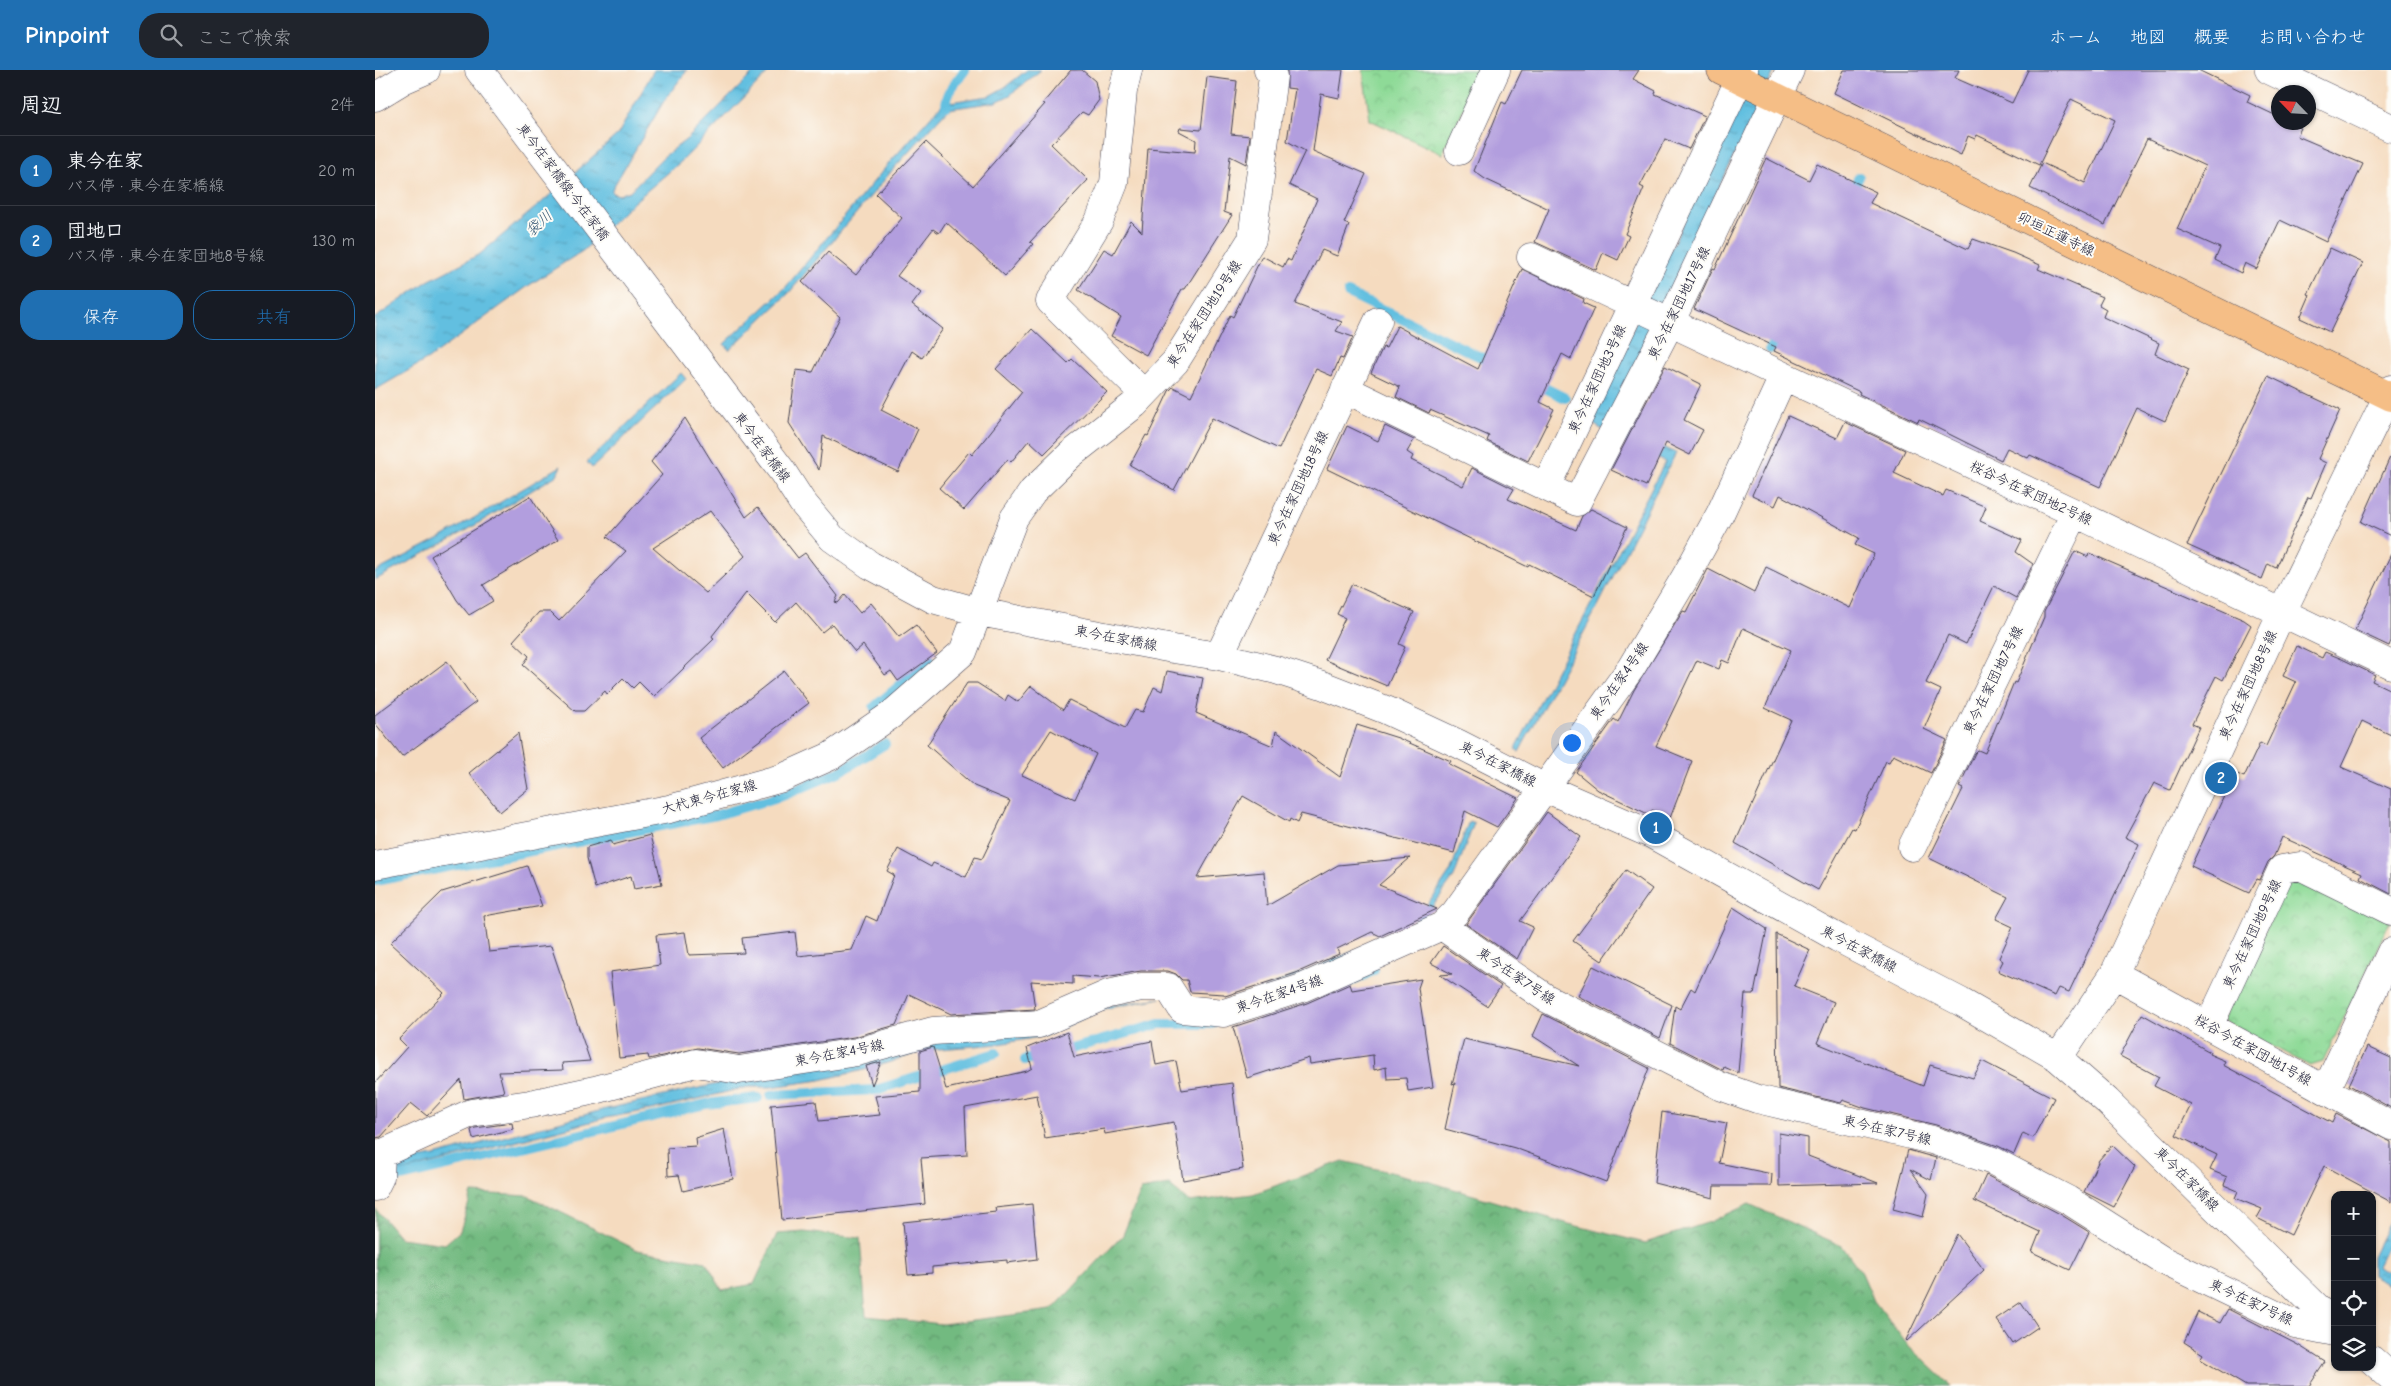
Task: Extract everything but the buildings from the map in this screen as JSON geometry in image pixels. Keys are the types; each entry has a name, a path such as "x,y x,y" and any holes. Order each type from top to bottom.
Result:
{"main road":[{"name":"卯垣正蓮寺線","path":"1735,73 1777,98 2390,394"}],"street":[{"path":"375,96 403,80 426,70"},
{"name":"東今在家橋線;今在家橋","path":"479,70 647,294"},
{"path":"1128,70 1123,91 1114,183 1099,221 1051,301 1144,394"},
{"name":"東今在家団地19号線","path":"979,612 1014,518 1033,491 1070,455 1135,404 1175,362 1252,239 1273,76 1268,70"},
{"path":"1459,151 1496,70"},
{"name":"東今在家団地17号線","path":"1546,487 1577,502 1670,323 1791,70"},
{"path":"2278,72 2391,128"},
{"name":"東今在家団地3号線","path":"1546,487 1632,305 1735,73"},
{"name":"桜谷今在家団地2号線","path":"1531,257 2075,513 2391,665"},
{"name":"東今在家橋線","path":"647,294 781,471 802,502 833,538 870,565 933,599 979,612 1173,650 1219,656 1276,670 1322,685 1386,710 1459,744 1545,788 1653,835 1838,938 1961,1002 2058,1058 2107,1101 2331,1321"},
{"name":"東今在家団地18号線","path":"1219,656 1377,321"},
{"name":"東今在家4号線","path":"378,1153 471,1113 531,1104 595,1090 696,1063 739,1070 857,1052 933,1031 1039,1024 1109,994 1141,987 1168,987 1182,1009 1224,1013 1302,988 1442,926 1455,913 1631,668 1686,576 1720,514 1783,377"},
{"path":"1345,389 1546,487"},
{"name":"東今在家団地8号線","path":"2058,1058 2114,974 2282,612 2390,394"},
{"name":"東今在家団地7号線","path":"1911,847 2075,513"},
{"name":"大杙東今在家線","path":"375,865 669,809 782,778 831,756 891,715 963,652 979,612"},
{"name":"東今在家団地9号線","path":"2209,1026 2282,869 2301,866 2391,911"},
{"name":"東今在家7号線","path":"1442,926 1546,998 1721,1086 1757,1099 1932,1140 1993,1161 2068,1200 2162,1260 2295,1324 2331,1331"},
{"path":"2326,1090 2391,952"},
{"name":"桜谷今在家団地1号線","path":"2114,974 2391,1126"},
{"path":"375,1187 380,1178 378,1153"},
{"path":"2376,1364 2391,1377"}],"green space":[{"path":"1363,70 1482,70 1442,154 1370,120"},
{"path":"2301,877 2390,921 2323,1062 2310,1066 2223,1020 2287,884"},
{"path":"1343,1161 1424,1180 1569,1224 1645,1243 1710,1222 1749,1204 1842,1246 1862,1273 1874,1301 1906,1343 1951,1386 375,1386 376,1209 400,1238 445,1244 460,1231 472,1193 528,1196 637,1250 706,1262 722,1290 754,1284 777,1234 804,1232 860,1238 866,1316 942,1324 1052,1310 1123,1235 1141,1190 1169,1185 1189,1202 1253,1194"}],"water":[{"name":"袋川","path":"654,70 687,70 664,101 612,189 612,193 619,195 630,191 662,158 687,139 756,70 771,70 684,159 627,208 584,250 531,284 428,359 375,390 375,318 428,281 480,254 541,203 618,134"},
{"path":"1027,70 1041,70 1010,95 996,102 948,109 896,166 788,294 729,350 724,344 785,288 890,162 943,103 989,96 1005,87"},
{"path":"1757,70 1775,70 1603,430 1588,421"},
{"path":"681,373 686,379 592,468 587,462"},
{"path":"1628,430 1676,453 1598,606 1519,752 1515,750 1665,462 1623,441"},
{"path":"561,466 557,475 464,532 375,580 375,572 442,537"},
{"path":"1469,821 1474,823 1454,877 1420,924 1337,962 1241,998 1397,933 1418,919 1450,872"},
{"path":"1161,998 1104,1009 1045,1036 999,1044 928,1050 868,1069 820,1080 771,1087 748,1087 655,1109 605,1118 390,1175 390,1164 434,1156 606,1109 748,1077 1092,1008"},
{"path":"2391,1217 2391,1239 2377,1267 2391,1274 2391,1285 2376,1277 2376,1248"}],"waterway":[{"path":"946,106 950,91 965,70"},
{"path":"1850,195 1859,177"},
{"path":"1348,293 1495,364"},
{"path":"1770,349 1778,334"},
{"path":"1535,383 1565,398"},
{"path":"874,707 930,660"},
{"path":"375,881 717,815 785,795 841,771 885,744"},
{"path":"1340,985 1374,970"},
{"path":"1060,1052 1160,1024 1212,1024"},
{"path":"771,1095 876,1090 996,1053"},
{"path":"1025,1060 1041,1057"},
{"path":"389,1180 706,1104 758,1098"}],"place":[{"name":"団地口","path":"2221,778"},
{"name":"東今在家","path":"1656,828"}]}
